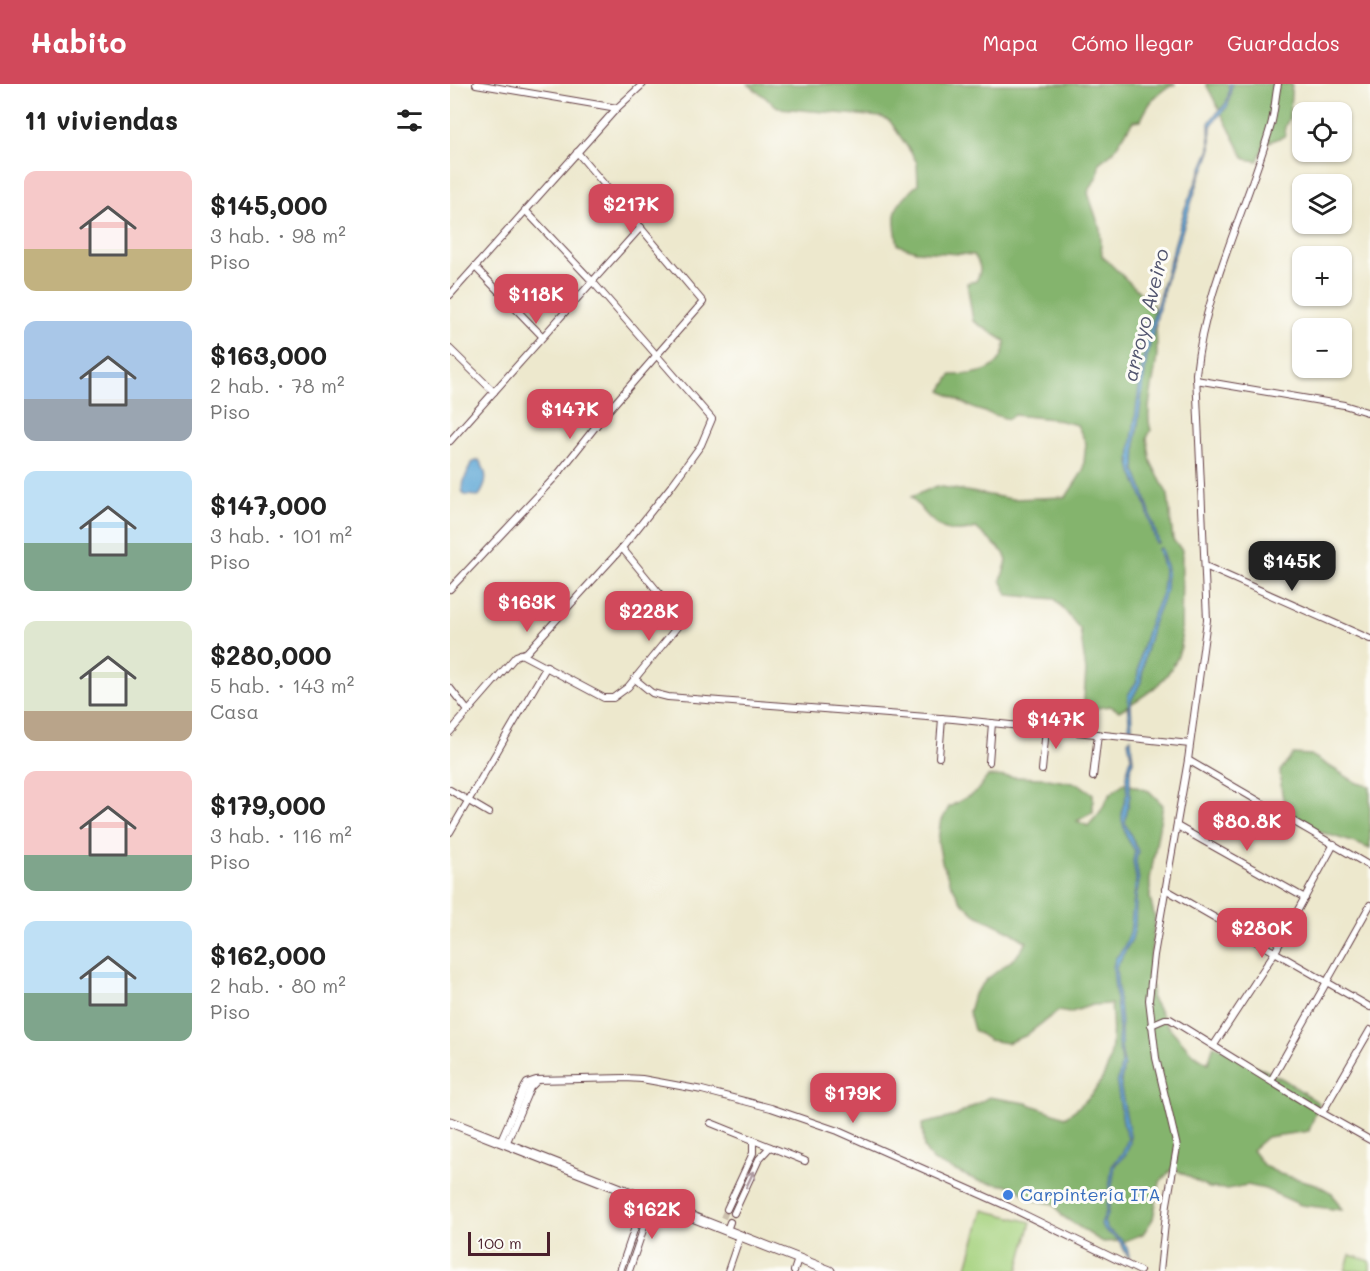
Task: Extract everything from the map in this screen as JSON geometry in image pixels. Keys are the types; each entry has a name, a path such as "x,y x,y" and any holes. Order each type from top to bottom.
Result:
{"main road":[{"path":"450,1122 649,1200 725,1224 740,1236 830,1271"}],"street":[{"path":"476,84 616,108"},
{"path":"525,92 526,84"},
{"path":"450,294 616,108 643,84"},
{"path":"1160,1271 1176,1147 1151,1025 1150,988 1188,760 1207,620 1196,380 1198,354 1205,319 1270,128 1278,84"},
{"path":"450,590 558,474 608,411 704,302 577,152"},
{"path":"450,732 516,656 527,652 622,548 701,445 712,419 592,281 525,210"},
{"path":"450,441 641,227"},
{"path":"475,267 542,336"},
{"path":"450,349 494,392"},
{"path":"1196,380 1344,405 1370,413"},
{"path":"521,654 604,698 613,698 622,693 682,621 622,548"},
{"path":"1205,566 1370,639"},
{"path":"450,832 547,666"},
{"path":"635,678 652,693 668,698 942,718 1190,744"},
{"path":"450,688 468,711"},
{"path":"939,757 942,718"},
{"path":"989,762 992,723"},
{"path":"1042,770 1046,729"},
{"path":"1093,777 1098,734"},
{"path":"1188,760 1370,866"},
{"path":"450,790 489,813"},
{"path":"1177,826 1305,898"},
{"path":"1214,1045 1275,952 1334,844"},
{"path":"1166,890 1370,1007"},
{"path":"1271,1081 1370,905"},
{"path":"1151,1025 1170,1019 1370,1140"},
{"path":"1322,1113 1370,1030"},
{"path":"503,1143 530,1088 539,1080 642,1079 702,1090 771,1108 838,1131 1009,1208 1140,1271"},
{"path":"711,1123 805,1161"},
{"path":"727,1209 753,1153 753,1140"},
{"path":"735,1213 759,1159 770,1147"},
{"path":"620,1271 649,1200"},
{"path":"628,1271 649,1200"},
{"path":"728,1271 740,1236"},
{"path":"794,1271 798,1258"}],"green space":[{"path":"748,84 1176,84 1154,98 1141,120 1133,121 1113,152 1099,163 1098,174 1088,193 1100,229 1102,256 1153,305 1157,354 1149,413 1151,430 1147,438 1151,462 1168,495 1173,540 1182,550 1181,647 1177,659 1165,678 1139,699 1119,711 1110,706 1083,710 1086,671 1080,629 1055,599 1008,595 1001,580 1007,561 1004,553 976,528 954,531 939,526 911,497 937,486 1012,499 1066,497 1083,471 1086,443 1077,425 1053,419 1014,415 1008,419 975,409 941,391 951,375 979,372 994,365 1000,359 1005,341 973,321 967,283 976,281 980,271 974,255 916,251 898,245 896,210 918,184 917,163 912,154 890,121 881,117 779,108"},
{"path":"1206,84 1292,84 1285,136 1264,144 1258,161 1245,159"},
{"path":"1293,754 1311,755 1357,783 1370,786 1370,849 1315,830 1296,820 1289,813 1283,798 1280,771"},
{"path":"988,776 1042,778 1079,784 1093,794 1093,812 1077,821 1088,826 1100,812 1110,794 1124,783 1149,791 1163,805 1150,879 1150,898 1155,918 1149,970 1151,997 1168,1026 1193,1054 1208,1063 1214,1045 1283,1079 1319,1103 1309,1131 1267,1137 1252,1150 1264,1166 1280,1174 1316,1184 1332,1193 1342,1210 1301,1205 1265,1189 1247,1185 1228,1189 1209,1188 1173,1168 1160,1182 1153,1219 1143,1234 1125,1241 1102,1242 1062,1216 1054,1204 1032,1200 1009,1186 978,1181 933,1161 924,1148 922,1124 956,1116 989,1097 1026,1103 1065,1117 1092,1094 1107,1069 1111,1055 1113,1022 1111,1004 1092,1005 1069,1013 1058,1011 1025,1036 1007,1043 989,1040 974,1030 969,1012 974,994 987,979 1016,957 1027,942 974,914 960,900 942,862 938,842 940,824 949,807 976,792"},
{"path":"983,1210 1031,1222 1018,1271 966,1271"},
{"path":"1350,1255 1370,1261 1370,1271 1345,1271"}],"water":[{"path":"1229,84 1232,84 1228,106 1211,126 1211,151 1201,173 1165,284 1147,357 1136,439 1135,470 1159,543 1156,543 1145,503 1130,463 1143,359 1185,208 1210,149 1209,123 1226,103"},
{"path":"479,460 486,478 484,487 479,496 465,495 462,491 471,463"},
{"path":"1161,548 1167,569 1166,592 1154,621 1141,682 1131,701 1132,728 1129,727 1128,695 1137,681 1140,656 1149,624 1162,593 1164,570 1158,549"},
{"path":"1131,738 1133,761 1125,823 1138,851 1136,861 1139,881 1135,928 1132,939 1116,968 1124,1065 1121,1089 1130,1143 1126,1154 1115,1165 1108,1214 1104,1222 1109,1231 1125,1244 1129,1258 1119,1241 1101,1224 1106,1212 1112,1166 1123,1152 1128,1138 1124,1128 1117,1085 1122,1060 1118,1044 1119,1030 1113,968 1115,959 1123,949 1130,933 1136,879 1133,861 1135,851 1126,836 1122,820 1122,810 1127,793 1126,776 1131,757 1128,741"}],"waterway":[{"name":"arroyo Aveiro","path":"1130,726 1131,732"}],"tunnel":[{"path":"723,1218 727,1209"}],"place":[{"name":"Carpintería ITA","path":"1008,1195"}]}
